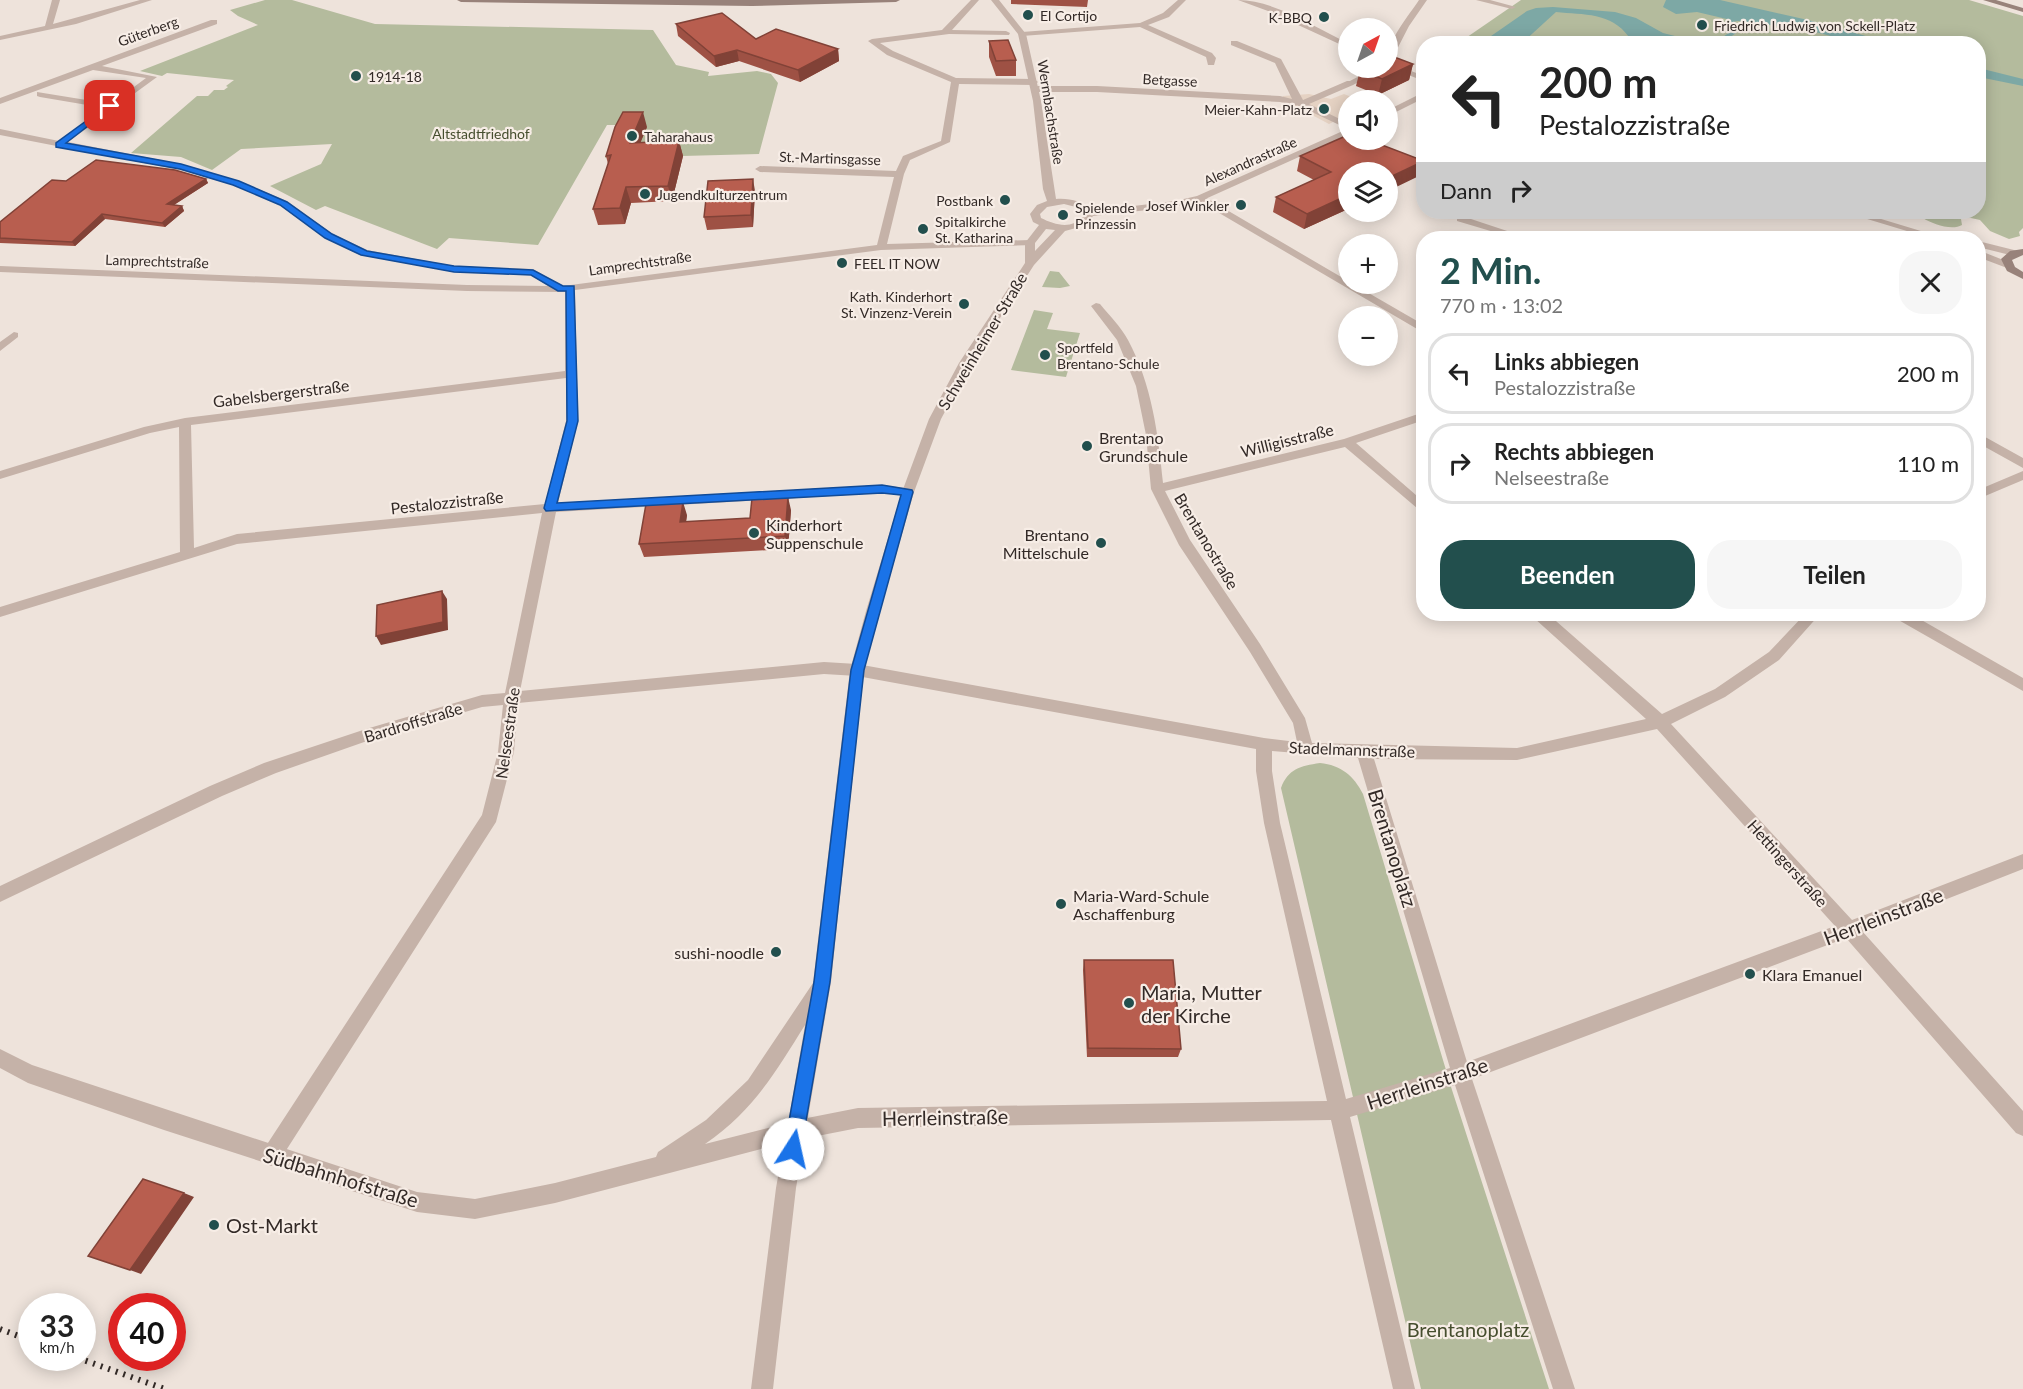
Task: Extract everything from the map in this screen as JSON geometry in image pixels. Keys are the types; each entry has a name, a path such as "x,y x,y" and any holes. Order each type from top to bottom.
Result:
{"main road":[{"path":"461,0 762,3 896,0"},
{"path":"1987,0 2023,10"},
{"path":"2019,253 2006,260 2007,264 2023,276"}],"street":[{"path":"48,28 56,0"},
{"path":"0,38 48,28 148,0"},
{"path":"944,33 975,0"},
{"name":"Wermbachstraße","path":"995,0 1022,34 1034,86 1048,189 1052,202"},
{"path":"1022,34 1141,25 1166,15 1182,0"},
{"path":"1242,0 1271,9 1338,41"},
{"path":"1398,40 1423,0"},
{"path":"1480,0 1512,7"},
{"name":"Güterberg","path":"0,101 214,22"},
{"path":"1141,25 1209,55 1212,58 1211,63"},
{"path":"955,81 890,53 872,41 966,31 1006,33"},
{"path":"1234,43 1278,61 1295,97 1302,104 1338,121"},
{"name":"Güterberg","path":"59,145 153,77 92,67"},
{"path":"1398,68 1416,76"},
{"path":"1302,104 1360,78"},
{"name":"Betgasse","path":"955,81 1280,99 1302,104"},
{"name":"St.-Martinsgasse","path":"881,248 899,174 906,158 945,142 955,81"},
{"path":"40,94 110,106"},
{"path":"1398,108 1416,98"},
{"path":"0,132 59,145 181,166 236,183 284,203 329,236 364,253 454,269 533,272 566,288"},
{"name":"Alexandrastraße","path":"1089,214 1175,204 1200,198 1338,136"},
{"name":"St.-Martinsgasse","path":"760,169 899,174"},
{"path":"1200,198 1416,325"},
{"path":"1062,229 1044,225 1037,220 1035,214 1038,208 1052,202 1073,202 1087,209 1089,214"},
{"name":"Schweinheimer Straße","path":"762,1389 786,1188 822,982 857,670 908,492 935,419 959,373 1030,263 1062,229 1083,224 1089,214"},
{"path":"1461,219 1500,231"},
{"path":"1873,219 1915,231"},
{"path":"1030,243 1044,225"},
{"name":"Lamprechtstraße","path":"0,269 432,286 566,288 881,248 1030,243 1045,245"},
{"name":"Schweinheimer Straße","path":"1030,243 1030,263"},
{"path":"1986,246 2019,253"},
{"path":"1986,256 2007,264"},
{"name":"Nelseestraße","path":"271,1156 490,817 506,752 511,699 550,508 572,421 573,374 566,288"},
{"name":"Brentanostraße","path":"1096,306 1122,339 1142,386 1152,435 1157,489 1184,542 1255,648 1300,722 1306,749"},
{"path":"0,348 14,334"},
{"name":"Gabelsbergerstraße","path":"0,475 148,430 185,422 573,374"},
{"name":"Willigisstraße","path":"1157,489 1347,442 1416,419"},
{"path":"185,422 187,554"},
{"path":"1347,442 1416,503"},
{"path":"1986,442 2023,464"},
{"path":"1986,491 2023,475"},
{"name":"Pestalozzistraße","path":"0,612 237,539 550,508 882,489 908,492"},
{"name":"Hettingerstraße","path":"1547,621 1660,722 1849,929 2023,1126"},
{"name":"Stadelmannstraße","path":"857,670 1264,744 1364,752 1517,754 1660,722 1720,693 1774,656 1806,621"},
{"path":"1912,621 2023,686"},
{"name":"Bardroffstraße","path":"0,894 216,791 270,768 366,735 471,704 824,668 857,670"},
{"path":"1264,744 1264,771 1272,823 1404,1389"},
{"name":"Brentanoplatz","path":"1364,752 1461,1074 1564,1389"},
{"name":"Herrleinstraße","path":"797,1130 858,1118 1340,1110 1461,1074 1849,929 2023,861"},
{"name":"Schweinheimer Straße","path":"655,1166 713,1127 755,1087 822,982"},
{"name":"Südbahnhofstraße","path":"0,1058 28,1072 271,1156 417,1202 476,1209 555,1193 797,1130"}],"green space":[{"name":"Altstadtfriedhof","path":"265,0 292,0 375,24 653,30 676,65 709,72 708,76 757,71 771,74 778,83 759,154 605,158 622,125 607,125 538,245 449,238 437,249 325,206 316,210 270,186 321,164 332,144 241,149 212,170 181,157 131,153 197,96 208,96 214,90 224,90 234,80 167,73 162,76 140,71 258,25 230,10"},
{"path":"1521,0 1969,0 2023,16 2023,228 2019,232 2020,236 2009,239 1990,231 1980,220 1976,219 1986,219 1986,36 1469,36"},
{"path":"1925,219 1961,219 1962,225 1948,227"},
{"path":"1050,271 1059,272 1070,286 1042,287"},
{"name":"Sportfeld Brentano-Schule","path":"1034,310 1053,313 1047,329 1080,333 1066,377 1011,370"},
{"name":"Brentanoplatz","path":"1320,763 1346,772 1363,794 1452,1090 1549,1389 1421,1389 1281,788 1291,773"}],"shaded area":[{"name":"Meier-Kahn-Platz","path":"1309,94 1331,99 1338,96 1338,120 1329,124 1297,107 1283,104 1283,96"}],"water":[{"path":"1666,0 1720,0 1866,36 1831,36 1808,30 1731,20 1697,12 1676,14 1663,7"},
{"path":"1553,7 1615,12 1636,18 1663,33 1675,36 1628,36 1614,23 1596,16 1556,12 1530,36 1491,36 1527,11"},
{"path":"1986,70 2023,79 2023,86 1986,78"}],"building":[{"path":"722,13 756,39 776,29 838,49 798,70 737,50 714,56 676,24"},
{"path":"1008,40 1016,60 996,61 989,41"},
{"path":"1398,59 1413,64 1398,71"},
{"path":"623,112 643,112 630,143 679,141 668,186 626,187 620,208 593,209 611,155 606,156 615,127"},
{"path":"1338,139 1338,150 1395,150 1416,158 1416,165 1398,173 1398,162 1338,162 1338,200 1307,214 1276,197 1331,172 1300,156"},
{"path":"96,160 175,170 206,179 167,204 182,206 162,223 102,214 72,242 0,238 0,222 52,180 66,181"},
{"path":"753,179 751,215 704,217 708,181"},
{"path":"788,497 785,536 639,544 646,504 683,502 680,522 750,518 752,498"},
{"path":"442,591 443,622 376,636 377,605"},
{"name":"Maria, Mutter der Kirche","path":"1084,960 1173,960 1181,1049 1088,1048"},
{"path":"143,1179 184,1193 130,1270 88,1256"}],"waterway":[{"path":"1728,36 1735,31 1731,20 1740,18"}],"railway":[{"path":"0,1329 18,1336"},
{"path":"96,1364 165,1389"}],"place":[{"name":"El Cortijo","path":"1028,15"},
{"name":"K-BBQ","path":"1324,17"},
{"name":"Friedrich Ludwig von Sckell-Platz","path":"1702,25"},
{"name":"1914-18","path":"356,76"},
{"name":"Meier-Kahn-Platz","path":"1324,109"},
{"name":"Taharahaus","path":"632,136"},
{"name":"Jugendkulturzentrum","path":"645,194"},
{"name":"Postbank","path":"1005,200"},
{"name":"Josef Winkler","path":"1241,205"},
{"name":"Spielende Prinzessin","path":"1063,215"},
{"name":"Spitalkirche St. Katharina","path":"923,229"},
{"name":"FEEL IT NOW","path":"842,263"},
{"name":"Kath. Kinderhort St. Vinzenz-Verein","path":"964,304"},
{"name":"Sportfeld Brentano-Schule","path":"1045,355"},
{"name":"Brentano Grundschule","path":"1087,446"},
{"name":"Kinderhort Suppenschule","path":"754,533"},
{"name":"Brentano Mittelschule","path":"1101,543"},
{"name":"Maria-Ward-Schule Aschaffenburg","path":"1061,904"},
{"name":"sushi-noodle","path":"776,952"},
{"name":"Klara Emanuel","path":"1750,974"},
{"name":"Maria, Mutter der Kirche","path":"1129,1003"},
{"name":"Ost-Markt","path":"214,1225"}],"route":[{"path":"110,106 59,145 181,166 236,183 284,203 329,236 364,253 454,269 533,272 561,289 570,288 572,421 550,508 882,489 908,492 857,670 822,982 793,1149"}]}
